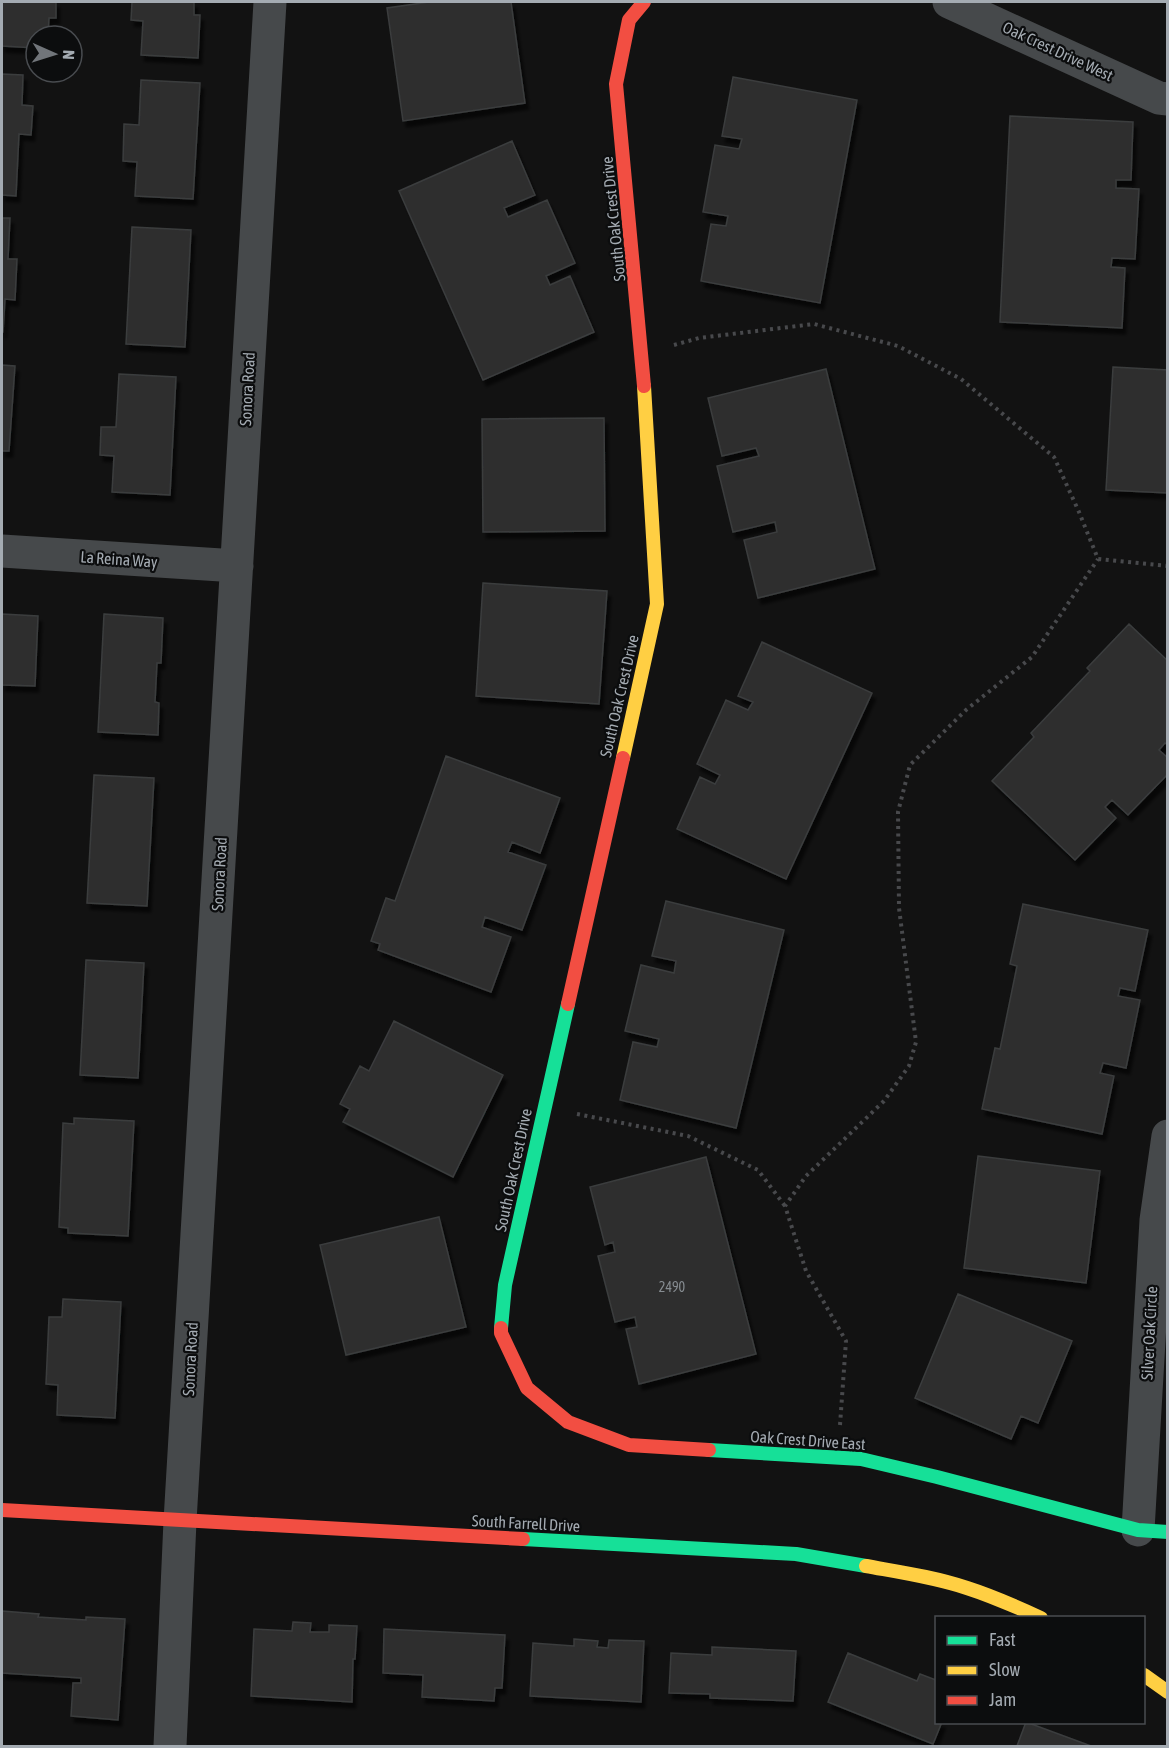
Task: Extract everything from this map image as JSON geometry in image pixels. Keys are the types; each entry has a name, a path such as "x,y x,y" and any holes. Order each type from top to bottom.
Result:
{"street":[{"name":"Sonora Road","path":"170,1746 180,1521 270,2"},
{"name":"South Oak Crest Drive","path":"526,1388 501,1333 505,1285 657,604 642,354 616,84 629,20 644,2"},
{"name":"Oak Crest Drive West","path":"949,2 1159,98 1167,99"},
{"name":"La Reina Way","path":"2,551 237,566"},
{"name":"Silver Oak Circle","path":"1153,1531 1156,1220 1167,1136"},
{"name":"Oak Crest Drive East","path":"526,1388 568,1422 629,1445 861,1459 1153,1531"},
{"name":"South Farrell Drive","path":"2,1510 796,1554 956,1585 1039,1616"},
{"path":"1145,1676 1167,1692"}],"path":[{"path":"642,354 699,338 814,324 898,346 961,380 1054,457 1098,559"},
{"path":"1098,559 1167,566"},
{"path":"785,1206 806,1176 884,1101 909,1066 916,1042 899,908 898,812 910,765 966,710 1032,657 1098,559"},
{"path":"543,1107 688,1136 758,1170 785,1206 806,1271 846,1341 837,1458"}],"building":[{"path":"2,2 56,2 56,18 49,18 49,24 24,24 24,47 2,46"},
{"path":"132,2 194,2 194,15 200,15 198,58 141,55 143,21 131,20"},
{"path":"429,2 511,2 525,103 403,121 387,8"},
{"path":"2,74 23,75 22,105 33,106 31,135 19,134 16,196 2,195"},
{"path":"733,77 857,100 820,303 701,281 711,224 726,226 728,216 703,212 715,145 739,149 742,139 722,136"},
{"path":"141,80 200,83 193,199 135,196 137,162 123,161 124,124 139,125"},
{"path":"1010,116 1133,122 1131,180 1116,180 1116,188 1139,189 1135,259 1112,258 1111,267 1125,268 1122,328 1000,322"},
{"path":"512,141 535,195 504,208 508,217 547,200 575,263 546,276 550,285 570,276 594,332 483,380 399,191"},
{"path":"2,218 10,218 8,259 17,259 15,300 5,299 3,332 2,332"},
{"path":"132,227 191,230 185,347 126,344"},
{"path":"2,365 15,366 9,451 2,451"},
{"path":"1113,367 1168,370 1168,493 1106,490"},
{"path":"826,369 875,569 758,598 744,540 777,532 775,522 733,532 717,466 759,456 756,448 722,456 708,398"},
{"path":"119,374 176,377 170,495 112,492 114,456 100,455 101,427 116,427"},
{"path":"604,418 605,531 483,532 482,419"},
{"path":"483,583 607,591 599,704 476,696"},
{"path":"2,614 38,616 35,686 2,685"},
{"path":"104,614 163,618 161,663 157,663 155,702 159,703 158,735 98,732"},
{"path":"1129,624 1168,661 1168,745 1165,743 1159,750 1168,758 1168,774 1128,815 1112,800 1105,807 1116,818 1075,860 992,781 1034,737 1031,733 1090,671 1087,668"},
{"path":"762,642 872,693 786,879 677,829 700,777 715,784 720,775 697,764 726,700 748,710 753,702 738,696"},
{"path":"446,756 560,798 540,853 512,842 508,852 546,865 522,930 485,917 482,927 511,937 491,992 378,950 380,944 371,941 386,898 395,901"},
{"path":"94,775 154,778 147,906 87,903"},
{"path":"666,901 784,930 736,1128 620,1100 633,1042 657,1047 659,1039 625,1031 641,965 674,973 676,961 652,956"},
{"path":"1023,904 1148,930 1135,991 1120,988 1118,996 1140,1000 1126,1068 1103,1063 1100,1073 1114,1076 1102,1134 982,1109 995,1048 1000,1049 1017,966 1010,964"},
{"path":"86,960 144,963 138,1078 80,1075"},
{"path":"394,1021 503,1075 453,1177 343,1122 350,1109 340,1104 360,1066 369,1071"},
{"path":"74,1118 134,1121 128,1236 68,1233 68,1228 59,1227 63,1123 74,1124"},
{"path":"978,1156 1100,1171 1086,1283 964,1268"},
{"path":"706,1157 756,1354 639,1384 626,1329 637,1327 635,1317 615,1322 598,1256 615,1252 613,1242 605,1245 590,1187"},
{"path":"439,1217 466,1327 346,1355 320,1245"},
{"path":"958,1294 1072,1341 1038,1423 1021,1416 1011,1439 915,1398"},
{"path":"63,1299 121,1302 115,1418 57,1415 58,1385 46,1384 49,1317 62,1317"},
{"path":"2,1611 39,1614 38,1617 86,1620 86,1617 125,1619 118,1720 71,1716 73,1683 81,1683 81,1678 2,1673"},
{"path":"293,1622 311,1623 310,1632 329,1632 329,1625 357,1626 355,1659 353,1659 352,1702 251,1696 254,1629 292,1631"},
{"path":"384,1629 505,1635 502,1688 495,1688 494,1701 422,1697 423,1675 383,1673"},
{"path":"574,1639 598,1641 597,1647 608,1648 609,1640 644,1641 641,1702 530,1696 533,1643 574,1646"},
{"path":"712,1647 796,1651 793,1701 710,1698 710,1694 669,1693 671,1653 712,1655"},
{"path":"848,1653 917,1681 920,1674 935,1680 935,1724 941,1724 933,1744 828,1702"},
{"path":"1025,1724 1031,1724 1091,1746 1017,1746"}],"traffic: fast":[{"path":"501,1328 505,1285 568,1004"},
{"path":"709,1450 861,1459 1138,1530 1168,1532"},
{"path":"523,1539 796,1554 866,1566"}],"traffic: slow":[{"path":"623,758 657,604 644,386"},
{"path":"866,1566 955,1584 1036,1616"},
{"path":"1145,1676 1168,1692"}],"traffic: jam":[{"path":"644,2 629,20 616,84 644,386"},
{"path":"568,1004 623,758"},
{"path":"501,1328 501,1333 527,1388 568,1422 629,1445 709,1450"},
{"path":"2,1510 523,1539"}]}
